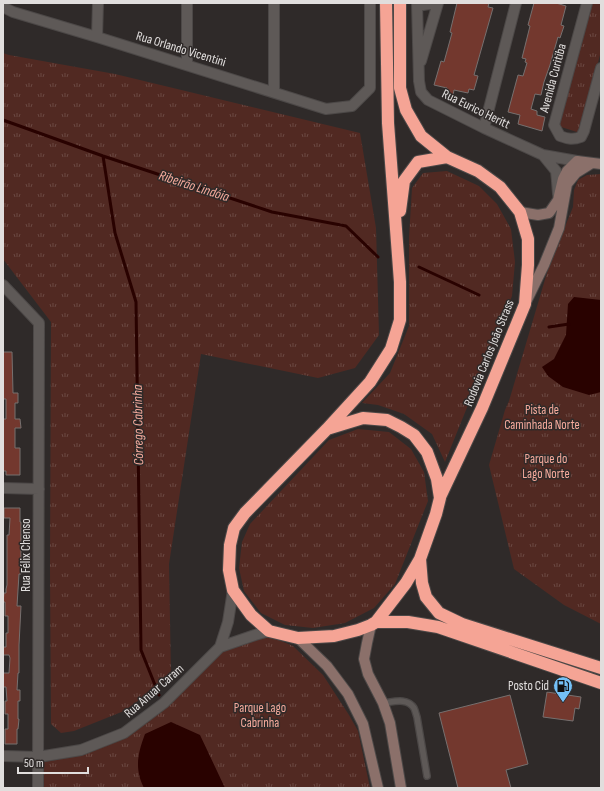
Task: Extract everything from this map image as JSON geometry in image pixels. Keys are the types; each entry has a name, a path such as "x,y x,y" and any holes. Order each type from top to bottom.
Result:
{"highway":[{"path":"386,3 388,123 400,282 400,320 391,349 370,382 327,429 245,513 234,528 230,544 229,570 232,590 251,615 269,631 298,638 334,636 374,624 408,622 438,627 601,683"},
{"name":"Rodovia Carlos João Strass","path":"400,3 400,88 406,110 421,136 447,157 478,172 500,187 520,212 528,239 525,304 482,408 440,498"},
{"path":"397,242 404,181 418,162 447,157"},
{"path":"327,429 363,418 387,420 414,435 427,452 438,479 440,498 420,559 406,583 374,624"},
{"path":"420,559 422,583 426,597 439,613 462,624 601,668"}],"street":[{"path":"98,3 98,37"},
{"path":"187,3 187,65"},
{"path":"274,3 274,92"},
{"name":"Rua Orlando Vicentini","path":"3,7 13,7 98,37 326,109 352,106 370,88 370,3"},
{"path":"417,3 423,5 435,3"},
{"name":"Rua Eurico Heritt","path":"417,3 419,81 421,92 428,100 543,155"},
{"path":"419,68 438,3"},
{"path":"484,128 516,3"},
{"name":"Avenida Curitiba","path":"587,3 554,125 560,136 567,139 581,137 584,131 601,68"},
{"path":"543,155 596,164"},
{"path":"543,155 556,171 558,200"},
{"path":"520,212 538,215 549,213 558,200 563,179 567,171 577,161"},
{"path":"525,304 544,265 558,228 568,184 576,173 596,164"},
{"name":"Rua Félix Chenso","path":"3,285 39,323 38,788"},
{"path":"3,488 39,489"},
{"path":"220,647 228,622 232,590"},
{"path":"374,624 366,643 364,659 368,674 383,704 390,723 401,788"},
{"path":"220,647 269,631"},
{"path":"298,638 327,666 348,694 364,724 378,788"},
{"name":"Rua Anuar Caram","path":"3,756 38,757 81,750 124,733 164,703 220,647"}],"lane":[{"path":"383,704 402,701 409,703 414,708 417,717 426,776"}],"green space":[{"path":"591,3 601,3 601,51 580,133 558,126"},
{"path":"3,53 115,74 360,133 376,228 379,335 355,368 318,378 201,354 169,564 171,677 124,711 74,731 61,733 51,724 51,322 3,259"},
{"path":"447,171 479,186 497,204 511,229 515,262 512,296 445,462 432,434 404,414 378,405 362,403 390,373 409,326 409,237 412,188 423,173"},
{"name":"Parque do Lago Norte","path":"601,174 601,624 564,605 514,569 489,465 549,266 573,207 574,190 578,180 587,175"},
{"path":"358,429 389,432 411,449 424,472 428,501 395,584 374,608 345,623 313,628 285,625 261,613 244,591 239,568 242,542 250,524 329,440"},
{"name":"Parque Lago Cabrinha","path":"269,636 293,646 323,675 358,731 370,788 44,788 44,762 83,755 125,738 175,699 221,652"}],"shaded area":[{"path":"574,297 601,300 601,392 589,395 563,387 548,376 542,367 554,359 566,335 568,304"},
{"path":"171,722 200,735 225,788 144,788 139,774 138,761 140,748 145,734"}],"building":[{"path":"457,3 489,3 488,7 493,8 474,75 478,76 474,90 469,89 468,93 454,90 452,101 445,97 447,88 434,85 441,61 444,62 452,33 450,32"},
{"path":"534,3 556,3 566,6 561,25 564,26 560,38 558,37 541,95 535,94 531,109 537,111 537,115 545,117 542,131 518,124 520,115 508,112 518,75 523,76 527,63 525,62 526,59 522,58"},
{"path":"3,352 12,352 13,393 18,393 18,403 15,403 15,419 20,419 21,428 15,428 15,448 20,448 20,475 6,475 6,471 3,471 3,419 6,419 6,399 3,399"},
{"path":"4,508 20,508 21,522 21,574 19,574 17,606 21,606 17,690 20,690 20,701 18,701 19,719 17,744 5,744 5,729 8,729 8,714 5,714 5,701 7,701 6,687 3,687 3,673 9,673 10,658 9,655 3,655 3,647 6,647 6,633 8,633 8,616 5,616 5,602 3,602 7,585 7,535 9,535 10,518 4,518"},
{"name":"Posto Cid","path":"547,692 581,697 579,709 575,708 573,721 543,717"},
{"path":"510,695 528,764 506,770 511,788 458,788 439,713"}],"waterway":[{"name":"Ribeirão Lindóia","path":"3,120 103,156 272,212 346,226 378,257"},
{"name":"Córrego Cabrinha","path":"103,156 115,233 136,302 141,650 159,695"},
{"name":"Ribeirão Lindóia","path":"419,267 479,295"},
{"name":"Ribeirão Lindóia","path":"549,327 569,324"}],"place":[{"name":"Posto Cid","path":"563,703"}],"park label":[{"name":"Pista de Caminhada Norte","path":"542,418"}]}
